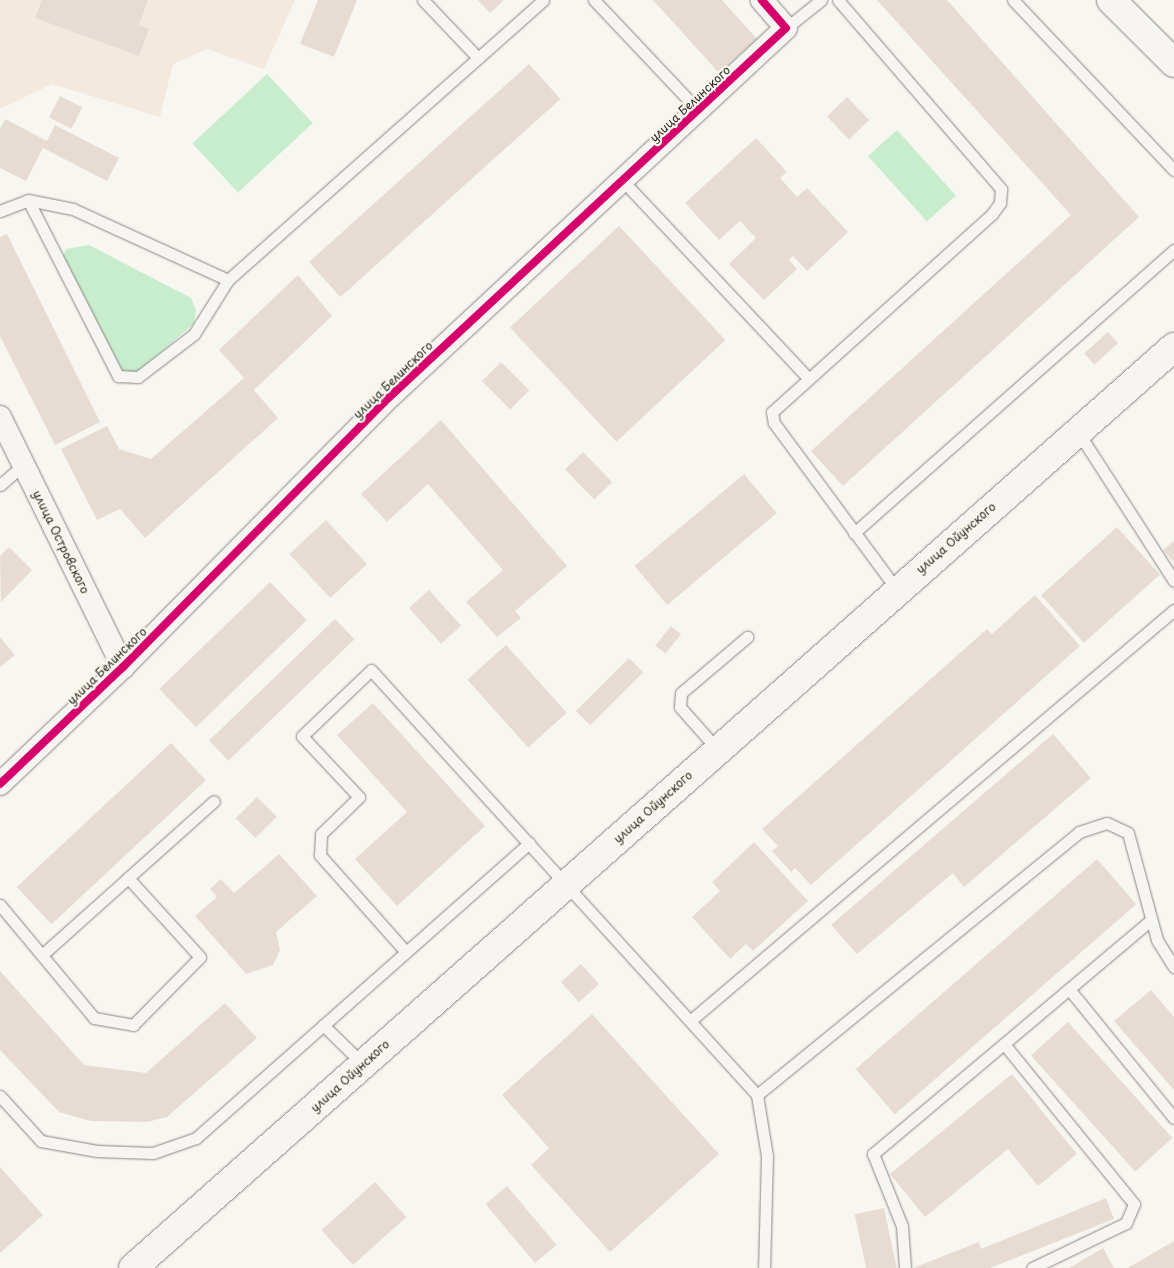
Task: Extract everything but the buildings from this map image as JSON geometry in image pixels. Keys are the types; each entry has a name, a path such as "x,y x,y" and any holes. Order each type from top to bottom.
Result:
{"main road":[{"path":"1112,0 1174,63"},
{"name":"улица Ойунского","path":"133,1268 897,590 1174,347"}],"street":[{"path":"762,0 786,28"},
{"name":"улица Белинского","path":"0,784 123,667 383,403 623,182 786,28"},
{"name":"улица Островского","path":"0,417 123,667"}],"lane":[{"path":"423,0 478,58"},
{"path":"28,200 118,376 138,378 194,334 228,280 543,0"},
{"path":"594,0 699,111"},
{"path":"786,28 821,0"},
{"path":"838,0 1000,188 1000,203 776,404 774,423 897,590"},
{"path":"1013,0 1174,170"},
{"path":"623,182 807,377"},
{"path":"0,212 28,200 74,209 228,280"},
{"path":"854,533 1174,250"},
{"path":"1078,432 1174,580"},
{"path":"0,485 23,465"},
{"path":"690,1021 1174,610"},
{"path":"718,750 680,706 681,693 747,637"},
{"path":"406,952 320,855 321,834 358,797 302,736 371,670 757,1095 767,1156 764,1268"},
{"path":"42,955 214,801"},
{"path":"757,1095 1079,832 1107,823 1128,833 1157,940 1174,967"},
{"path":"0,1096 41,1141 97,1151 153,1153 196,1138 529,843"},
{"path":"0,905 94,1018 133,1025 200,957 128,878"},
{"path":"905,1268 902,1226 873,1154 1151,920"},
{"path":"1069,990 1174,1118"},
{"path":"323,1025 364,1064"},
{"path":"1004,1044 1134,1204 1126,1223 1032,1268"}],"shaded area":[{"path":"0,0 295,0 264,69 207,49 173,64 160,117 52,84 0,109"}],"green space":[{"path":"267,74 313,123 238,193 192,144"},
{"path":"897,130 956,195 927,221 868,156"},
{"path":"89,245 191,298 196,310 194,323 126,383 62,260 66,249"}],"cycle path":[{"path":"0,784 123,667 383,403 786,28 762,0"}]}
